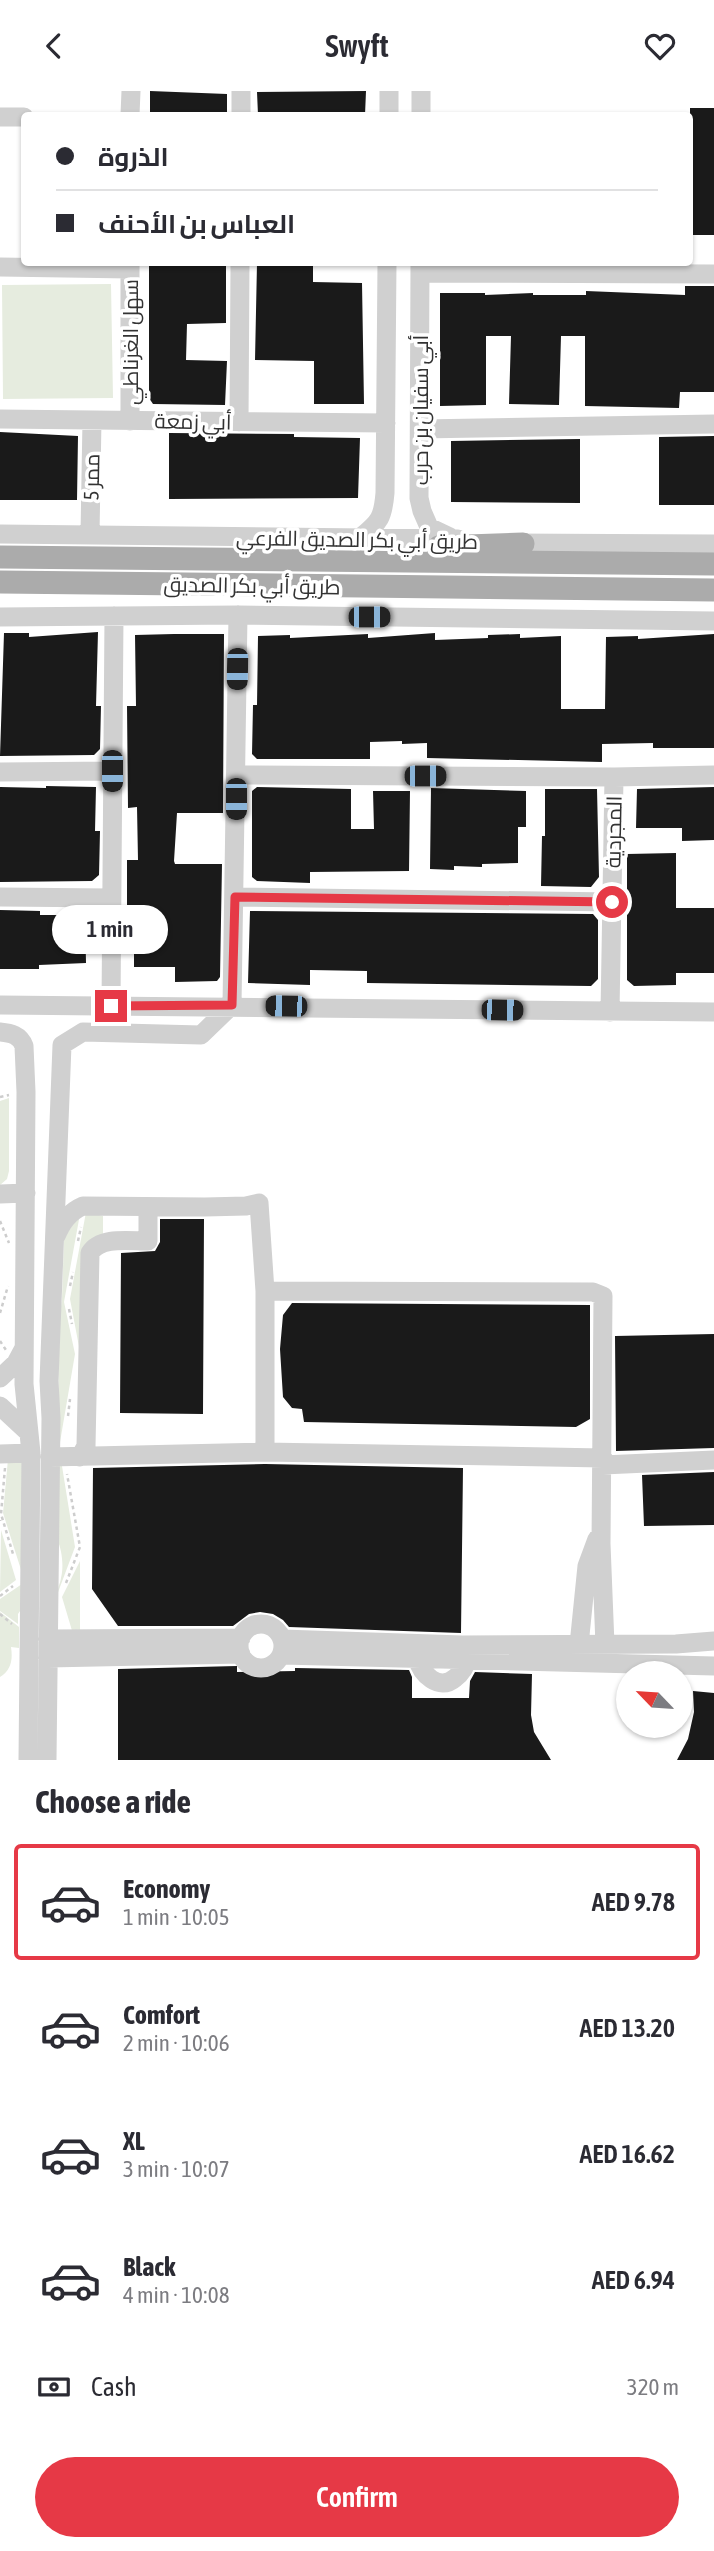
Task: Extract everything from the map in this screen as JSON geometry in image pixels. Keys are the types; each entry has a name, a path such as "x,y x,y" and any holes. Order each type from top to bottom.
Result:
{"main road":[{"path":"121,558 523,544"},
{"name":"طريق أبي بكر الصديق","path":"0,557 121,558 713,548"},
{"name":"طريق أبي بكر الصديق","path":"0,582 714,590"}],"street":[{"path":"131,91 131,112"},
{"path":"241,91 241,112"},
{"path":"389,91 389,112"},
{"path":"421,91 421,112"},
{"path":"0,117 21,117"},
{"path":"0,267 130,266"},
{"name":"سهل الغرناطي","path":"130,266 130,421"},
{"path":"239,422 240,266"},
{"name":"أبي سفيان بن حرب","path":"361,537 377,524 383,514 387,475 387,266"},
{"path":"420,268 586,268 714,274"},
{"name":"أبي سفيان بن حرب","path":"420,268 419,479 422,511 429,527 454,539"},
{"name":"أبي زمعة","path":"0,419 386,423"},
{"name":"ممر 5","path":"90,534 92,420"},
{"path":"419,429 714,424"},
{"path":"387,475 395,491 405,494 415,490 419,479"},
{"name":"طريق أبي بكر الصديق الفرعي","path":"0,534 361,537 713,548"},
{"path":"47,1760 48,1649 57,1456 49,1381 62,1045 83,1032 201,1035 232,1005 238,615"},
{"path":"0,617 238,615 714,621"},
{"path":"111,1006 114,616"},
{"path":"0,772 112,771"},
{"path":"236,775 714,775"},
{"name":"المجردية","path":"610,1012 614,777"},
{"path":"0,897 111,898"},
{"path":"235,897 612,902"},
{"path":"0,1005 232,1005 714,1012"},
{"path":"0,1033 12,1033 22,1039 24,1046 24,1384 27,1432"},
{"path":"0,1194 26,1193"},
{"path":"54,1240 67,1217 83,1206 246,1206 260,1203 265,1291 265,1452"},
{"path":"57,1456 86,1446 90,1253 93,1247 106,1241 148,1241 148,1207"},
{"path":"265,1291 593,1291 603,1296 601,1529 605,1645"},
{"path":"0,1378 16,1363 24,1348"},
{"path":"24,1384 31,1366 43,1365 49,1381"},
{"path":"0,1406 57,1456"},
{"path":"3,1454 57,1456 265,1452 603,1461 714,1460"},
{"path":"28,1760 57,1456"},
{"path":"579,1645 587,1566 601,1529"},
{"path":"262,1624 275,1628 282,1647 277,1661 264,1668 250,1665 241,1646 249,1628 262,1624"},
{"path":"282,1647 605,1645 714,1641"},
{"path":"48,1649 241,1646"},
{"path":"282,1647 417,1658 714,1666"}],"path":[{"path":"0,1522 3,1454"},
{"path":"57,1456 65,1465 80,1547 62,1592"},
{"path":"0,1513 13,1554"},
{"path":"0,1596 21,1580"}],"shaded area":[{"path":"111,284 113,398 3,399 2,285"},
{"path":"9,1098 9,1171 7,1179 0,1185 0,1101"},
{"path":"86,1212 103,1216 103,1236 80,1352 70,1299"},
{"path":"80,1214 64,1302 75,1354 59,1448 58,1333 64,1238"},
{"path":"8,1459 23,1460 23,1576 3,1513"},
{"path":"56,1462 62,1466 75,1547 57,1595 62,1563 57,1539"},
{"path":"1,1530 16,1580 0,1592"},
{"path":"80,1561 80,1634 73,1634 62,1597"},
{"path":"22,1584 22,1608 18,1614 18,1624 0,1611 0,1599"},
{"path":"0,1612 19,1627 19,1648 11,1647 10,1664 0,1677"}],"building":[{"path":"150,91 227,94 227,112 150,112"},
{"path":"366,91 365,112 258,112 257,92"},
{"path":"690,108 714,108 714,235 693,235 693,112 690,112"},
{"path":"149,266 226,266 226,323 187,324 186,360 227,361 225,405 153,404 149,398"},
{"path":"257,266 313,266 313,282 362,283 364,404 314,404 314,361 255,360"},
{"path":"685,286 714,286 714,392 680,392 679,408 585,406 585,336 561,336 559,405 509,404 511,336 486,336 486,405 440,406 440,293 586,295 586,291 685,295"},
{"path":"0,432 78,436 77,500 0,500"},
{"path":"169,433 294,434 294,437 360,438 358,498 169,499"},
{"path":"714,436 714,505 659,505 659,437"},
{"path":"580,439 580,503 451,502 451,441"},
{"path":"98,632 96,706 101,706 100,749 94,755 0,756 4,633 29,633 29,637"},
{"path":"435,633 435,640 488,638 488,635 520,634 520,638 561,636 561,709 605,709 606,637 638,636 638,639 714,634 714,748 653,748 653,743 602,744 602,762 427,758 427,743 402,744 402,741 370,742 370,759 257,759 252,754 253,705 257,705 258,636 290,635 290,638 368,634 368,638"},
{"path":"224,634 223,813 177,813 174,861 175,864 222,864 220,977 217,981 175,982 175,967 134,967 134,907 127,907 127,860 138,860 137,807 128,808 127,706 136,706 135,635"},
{"path":"0,787 96,787 95,831 100,831 99,875 92,881 0,882"},
{"path":"257,787 351,789 351,829 374,829 373,791 410,791 409,871 310,872 310,883 257,881 252,877 252,791"},
{"path":"714,787 714,840 682,841 682,828 636,828 637,789"},
{"path":"431,788 526,791 526,827 518,827 518,863 482,864 482,867 454,866 454,870 430,869"},
{"path":"545,789 597,789 599,877 591,887 541,886"},
{"path":"676,853 676,908 714,908 714,973 676,973 676,985 634,986 627,980 627,854"},
{"path":"0,910 40,911 40,915 85,915 86,963 39,965 39,969 0,969"},
{"path":"250,911 593,914 598,920 598,979 591,986 367,983 367,971 310,970 310,985 248,983"},
{"path":"160,1219 204,1219 203,1414 120,1413 121,1253 155,1251 160,1242"},
{"path":"292,1303 590,1305 590,1419 576,1427 304,1422 302,1409 292,1408 283,1397 280,1349 283,1315"},
{"path":"714,1334 714,1448 616,1451 615,1336"},
{"path":"265,1464 463,1468 461,1633 289,1627 273,1614 260,1612 249,1614 233,1626 118,1626 92,1589 93,1468"},
{"path":"714,1472 714,1525 644,1526 642,1475"},
{"path":"237,1666 237,1672 295,1671 295,1668 409,1670 412,1677 412,1698 469,1698 470,1681 475,1672 532,1674 531,1715 534,1732 551,1760 118,1760 118,1669"},
{"path":"693,1691 714,1693 714,1760 677,1760 688,1738 693,1738"}],"route":[{"path":"111,1006 232,1005 235,897 612,902"}]}
